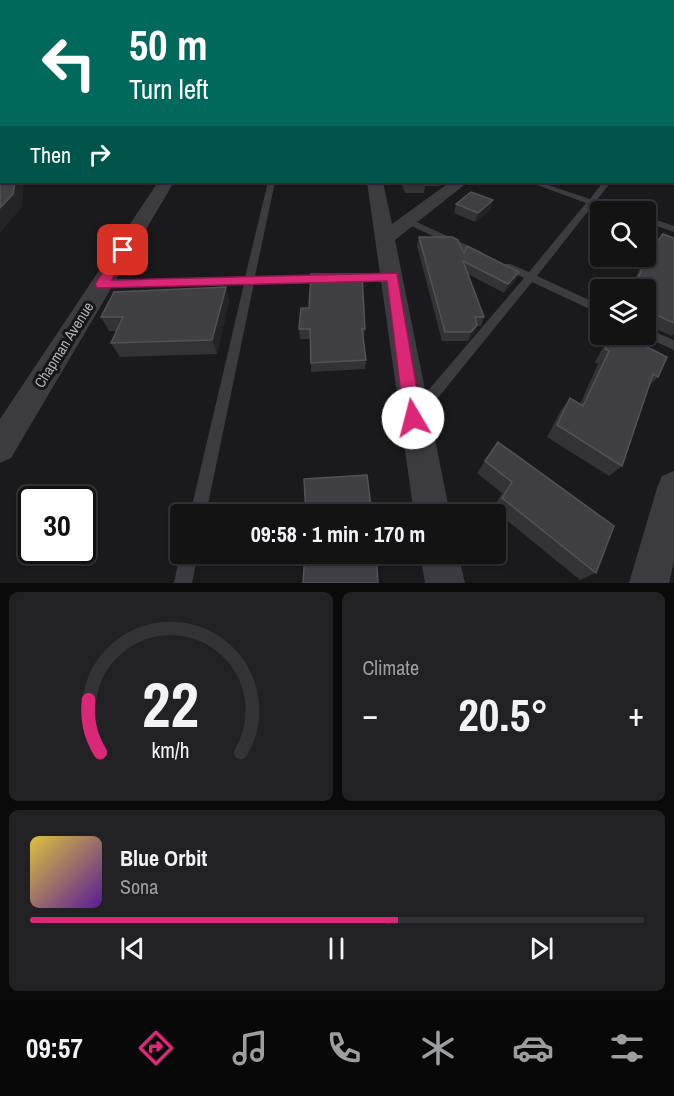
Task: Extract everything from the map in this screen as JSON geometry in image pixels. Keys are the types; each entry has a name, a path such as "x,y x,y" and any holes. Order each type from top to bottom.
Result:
{"street":[{"name":"Chapman Avenue","path":"0,447 165,183"},
{"path":"375,183 393,276 413,418 430,504"},
{"path":"386,238 459,183"},
{"path":"649,583 674,488"},
{"path":"441,564 445,583"}],"lane":[{"path":"200,504 271,183"},
{"path":"536,183 590,201"},
{"path":"413,418 606,183"},
{"path":"408,221 590,305"},
{"path":"656,223 674,229"},
{"path":"102,284 393,276"},
{"path":"656,337 674,345"},
{"path":"183,583 187,564"}],"building":[{"path":"0,183 15,183 13,194 0,208"},
{"path":"471,192 493,200 478,213 456,204"},
{"path":"663,234 674,238 674,323 656,315 656,279 637,279 643,267 656,267 656,243"},
{"path":"419,237 452,237 458,240 464,253 467,246 519,272 508,284 463,261 484,317 475,317 477,325 471,332 445,332"},
{"path":"311,274 362,274 365,329 362,329 366,360 311,363 310,329 299,329 301,308 309,308"},
{"path":"226,287 212,340 111,343 123,317 101,317 114,292"},
{"path":"607,345 644,345 667,357 658,377 653,374 622,466 557,425 570,398 583,406 609,351 605,349"},
{"path":"498,442 614,526 596,573 502,498 512,482 485,461"},
{"path":"367,475 371,504 305,504 304,479"},
{"path":"304,564 377,564 378,583 303,583"}],"route":[{"path":"123,250 102,284 393,276 413,418"}]}
